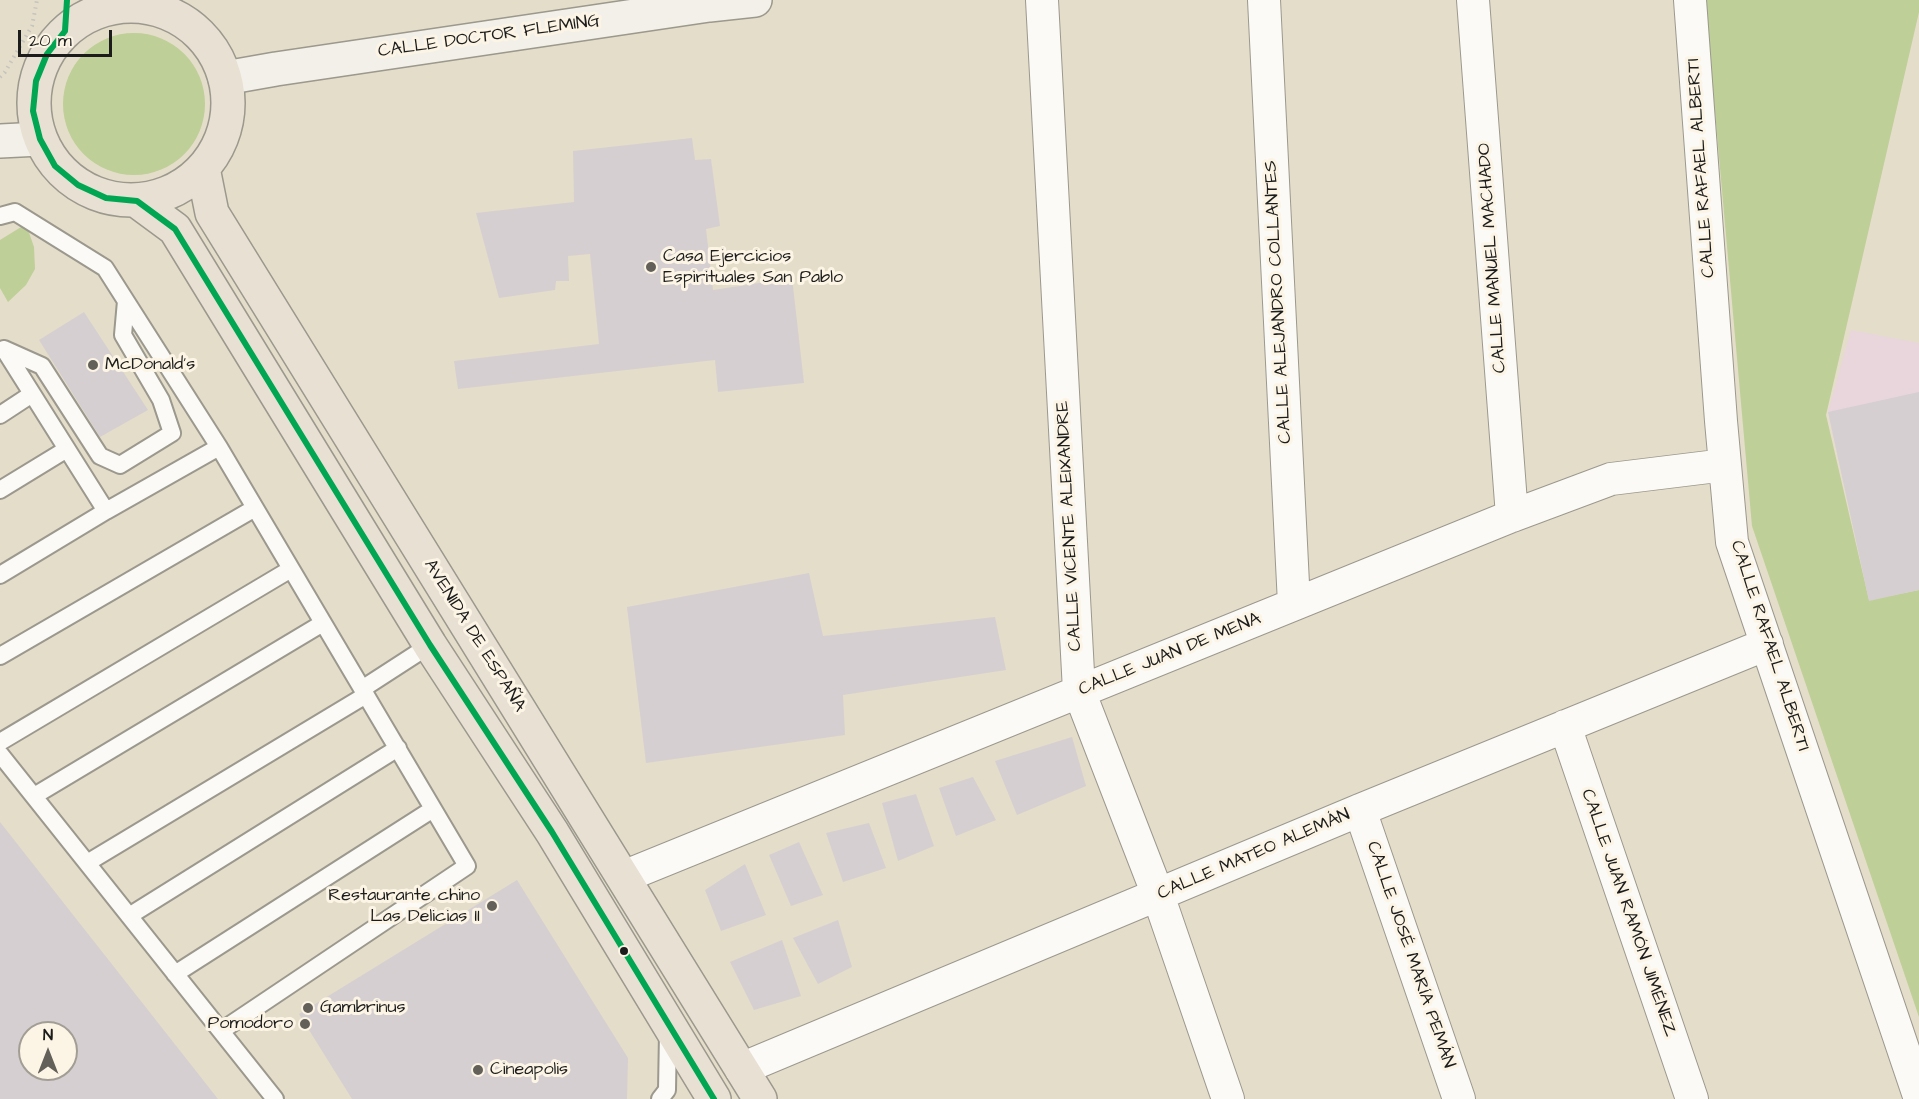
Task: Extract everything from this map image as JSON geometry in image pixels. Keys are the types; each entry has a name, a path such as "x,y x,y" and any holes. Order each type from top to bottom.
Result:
{"main road":[{"name":"CALLE DOCTOR FLEMING","path":"225,78 710,2 754,0"},
{"path":"141,3 171,15 195,30 213,52 225,78 228,110 220,141 203,168 185,184 162,195 137,201 106,198 78,186 55,166 40,139 33,111 36,81 46,54 66,16 88,16 141,3"},
{"path":"0,141 40,139"},
{"name":"AVENIDA DE ESPAÑA","path":"203,168 212,213 760,1099"},
{"path":"137,201 175,230 430,645 552,832 714,1099"}],"street":[{"name":"CALLE VICENTE ALEIXANDRE","path":"1042,0 1079,691 1158,895 1227,1099"},
{"name":"CALLE ALEJANDRO COLLANTES","path":"1264,0 1294,604"},
{"name":"CALLE MANUEL MACHADO","path":"1473,0 1512,516"},
{"name":"CALLE RAFAEL ALBERTI","path":"1690,0 1732,542 1919,1096"},
{"name":"CALLE JUAN DE MENA","path":"623,876 1512,516 1611,479 1725,465"},
{"name":"CALLE MATEO ALEMÁN","path":"741,1069 1360,810 1767,644"},
{"name":"CALLE JUAN RAMÓN JIMÉNEZ","path":"1565,726 1692,1099"},
{"name":"CALLE JOSÉ MARÍA PEMÁN","path":"1360,810 1460,1099"}],"lane":[{"path":"0,216 15,212 105,268 219,447 467,866 221,1031"},
{"path":"2,346 42,366 100,456 120,465 172,433 161,400 123,335 126,301"},
{"path":"2,346 106,511"},
{"path":"0,415 32,394"},
{"path":"0,575 219,447"},
{"path":"0,490 67,449"},
{"path":"0,656 255,508"},
{"path":"0,742 291,569"},
{"path":"34,796 323,623"},
{"path":"87,863 364,692 430,645"},
{"path":"129,916 398,748"},
{"path":"0,754 275,1099"},
{"path":"175,974 434,809"},
{"path":"660,1099 667,1090 668,1026"}],"path":[{"path":"0,77 32,26 37,0"}],"shaded area":[{"path":"1851,330 1919,343 1919,590 1870,601 1828,412"}],"green space":[{"path":"1705,0 1919,0 1919,12 1826,415 1869,600 1919,590 1919,1017 1752,526"},
{"path":"134,33 161,39 184,54 199,77 205,104 199,131 184,154 161,169 134,175 107,169 84,154 69,131 63,104 69,77 84,54 107,39"},
{"path":"26,224 34,247 35,269 26,285 8,302 0,288 0,240"}],"building":[{"name":"Casa Ejercicios Espirituales San Pablo","path":"692,138 695,160 711,159 720,226 706,229 713,290 792,278 804,383 718,392 715,360 458,389 454,361 599,344 590,254 568,256 569,281 556,281 555,290 499,298 476,213 574,202 573,151"},
{"path":"84,312 148,410 100,437 39,340"},
{"path":"1919,392 1919,590 1869,601 1828,412"},
{"path":"809,573 823,636 995,617 1006,670 843,695 845,735 646,763 627,607"},
{"path":"1072,737 1086,786 1017,815 995,761"},
{"path":"973,777 996,820 956,836 939,788"},
{"path":"916,794 934,846 898,861 882,803"},
{"path":"0,822 218,1099 0,1099"},
{"path":"869,823 886,868 843,882 826,833"},
{"path":"799,842 823,895 791,906 769,855"},
{"path":"745,864 766,915 721,931 705,890"},
{"path":"517,880 628,1058 627,1099 352,1099 299,1014"},
{"path":"838,920 852,967 818,984 793,938"},
{"path":"782,940 801,996 754,1010 730,962"}],"transit line":[{"path":"67,0 65,31 47,54 36,81 33,111 40,139 55,166 78,185 106,198 137,201 175,229 430,645 552,832 714,1099"}],"place":[{"name":"Casa Ejercicios Espirituales San Pablo","path":"651,267"},
{"name":"McDonald's","path":"93,365"},
{"name":"Restaurante chino Las Delicias II","path":"492,906"},
{"name":"Gambrinus","path":"308,1008"},
{"name":"Pomodoro","path":"305,1024"},
{"name":"Cineapolis","path":"478,1070"}]}
